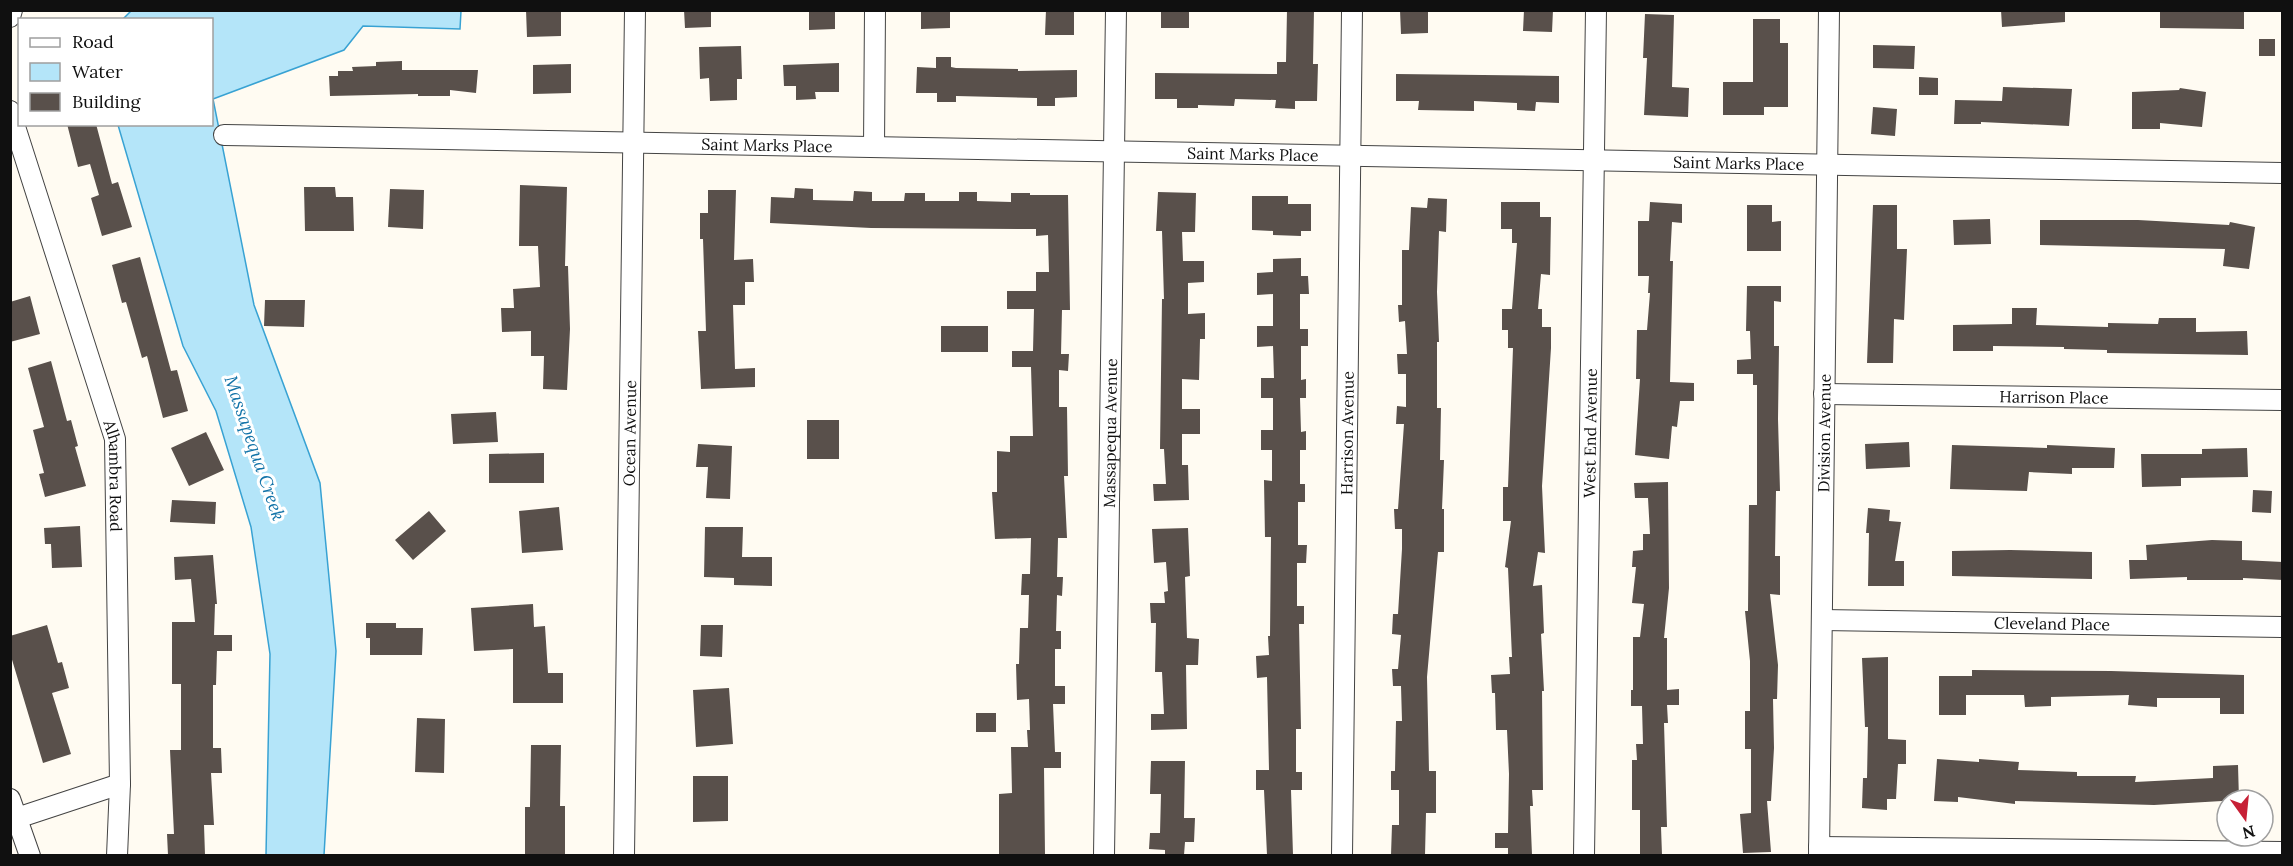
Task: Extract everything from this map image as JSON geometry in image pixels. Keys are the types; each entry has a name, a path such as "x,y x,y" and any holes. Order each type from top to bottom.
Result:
{"street":[{"path":"10,17 12,10"},
{"name":"Ocean Avenue","path":"624,855 635,10"},
{"path":"874,147 875,10"},
{"name":"Massapequa Avenue","path":"1104,855 1116,10"},
{"name":"Harrison Avenue","path":"1342,855 1352,10"},
{"name":"West End Avenue","path":"1584,855 1596,10"},
{"name":"Division Avenue","path":"1819,851 1829,10"},
{"name":"Alhambra Road","path":"10,111 115,438 120,784 117,855"},
{"name":"Saint Marks Place","path":"224,135 2283,172"},
{"name":"Harrison Place","path":"1824,394 2283,400"},
{"name":"Cleveland Place","path":"1822,620 2283,627"},
{"path":"17,818 120,784"},
{"path":"10,799 30,855"},
{"path":"1819,851 2283,852"}],"water":[{"path":"131,11 461,11 460,29 363,26 344,50 213,99 213,18 124,18"},
{"name":"Massapequa Creek","path":"213,99 254,305 320,483 336,651 324,855 266,855 270,654 251,527 216,411 183,346 118,126 213,126"}],"building":[{"path":"526,10 561,10 561,36 527,37"},
{"path":"684,10 711,10 711,27 685,28"},
{"path":"809,10 835,10 835,29 809,30"},
{"path":"921,10 950,10 950,28 921,29"},
{"path":"1046,10 1074,10 1074,35 1045,35"},
{"path":"1161,10 1189,10 1189,28 1161,28"},
{"path":"1287,10 1314,10 1313,64 1318,64 1317,101 1295,101 1295,109 1275,108 1276,100 1235,99 1234,106 1198,105 1198,108 1177,108 1177,99 1155,99 1155,73 1277,74 1277,62 1286,62"},
{"path":"1400,10 1428,10 1428,33 1401,34"},
{"path":"1524,10 1553,10 1552,32 1523,31"},
{"path":"2001,10 2065,10 2065,22 2002,27"},
{"path":"2160,10 2244,10 2244,29 2160,28"},
{"path":"1645,14 1674,15 1672,87 1689,88 1688,117 1644,115 1647,58 1643,58"},
{"path":"1753,19 1780,19 1780,43 1788,43 1788,107 1764,107 1764,115 1723,115 1723,82 1753,82"},
{"path":"2259,39 2275,39 2275,56 2259,56"},
{"path":"1873,45 1915,46 1914,69 1873,68"},
{"path":"741,46 742,79 737,79 737,100 710,101 709,78 700,79 699,47"},
{"path":"936,57 951,57 951,67 956,68 1018,69 1018,71 1077,70 1077,97 1055,98 1055,106 1037,106 1037,98 956,96 956,102 937,102 937,93 916,93 917,67 936,68"},
{"path":"402,61 402,70 478,70 476,93 450,90 450,96 418,96 418,94 330,96 329,76 338,76 338,71 353,71 352,67 376,66 376,62"},
{"path":"839,63 839,92 815,92 816,99 796,100 796,86 784,86 783,65"},
{"path":"571,64 571,93 533,94 533,65"},
{"path":"1396,74 1559,76 1559,103 1536,102 1535,111 1517,110 1517,103 1474,101 1474,111 1418,110 1419,101 1396,101"},
{"path":"1919,77 1938,78 1938,95 1919,95"},
{"path":"2003,87 2072,89 2069,126 1981,122 1981,124 1954,124 1955,100 2002,101"},
{"path":"2180,88 2206,92 2202,127 2160,123 2160,129 2132,129 2132,92 2179,90"},
{"path":"1873,107 1897,109 1895,136 1871,134"},
{"path":"68,126 97,126 112,184 118,182 132,227 102,236 91,198 99,195 90,164 78,167"},
{"path":"520,185 567,187 565,266 568,266 570,329 567,390 543,389 544,356 531,356 531,331 502,332 501,308 514,308 513,289 540,287 538,246 519,246"},
{"path":"304,187 335,187 336,197 353,197 354,231 305,231"},
{"path":"795,188 813,189 813,200 853,201 854,191 872,192 872,201 904,201 905,193 925,193 925,201 959,201 959,192 977,192 977,201 1011,202 1011,193 1068,195 1070,310 1062,310 1061,354 1069,354 1068,371 1059,370 1059,407 1067,407 1068,476 1064,476 1067,538 1058,538 1057,577 1063,577 1062,596 1057,595 1056,631 1061,631 1061,649 1055,649 1055,686 1065,686 1065,704 1053,704 1055,752 1061,752 1061,768 1044,768 1045,855 999,855 999,794 1012,793 1011,747 1028,747 1027,730 1030,730 1029,699 1017,700 1016,664 1019,664 1020,628 1028,628 1029,595 1021,595 1022,574 1030,574 1031,538 995,539 992,492 997,492 997,451 1010,452 1010,436 1033,436 1031,367 1012,367 1012,351 1033,351 1034,309 1007,309 1007,291 1036,291 1036,272 1049,272 1048,235 1036,236 1036,229 871,228 770,223 771,197 794,198"},
{"path":"390,189 424,190 423,229 388,227"},
{"path":"708,190 736,190 734,260 753,259 754,282 745,282 745,305 733,305 735,369 755,368 755,387 701,389 698,331 706,331 700,213 708,213"},
{"path":"1158,192 1196,193 1195,232 1182,232 1183,261 1204,261 1204,282 1188,283 1188,314 1205,313 1205,339 1200,339 1199,380 1182,379 1182,409 1200,409 1200,434 1182,434 1182,465 1188,465 1189,500 1154,501 1153,484 1166,484 1164,449 1160,449 1162,299 1164,299 1162,231 1156,231"},
{"path":"1252,196 1288,196 1288,204 1311,204 1311,231 1301,231 1301,236 1273,235 1273,231 1252,230"},
{"path":"1428,198 1447,199 1446,232 1439,231 1437,292 1439,342 1437,342 1437,408 1441,408 1440,460 1444,460 1442,509 1444,509 1444,552 1438,552 1427,677 1429,771 1436,771 1436,813 1426,813 1425,855 1391,855 1392,825 1399,825 1399,790 1391,790 1391,771 1395,771 1396,721 1402,721 1401,686 1393,686 1392,669 1398,669 1401,635 1392,634 1393,614 1398,614 1402,549 1402,529 1395,529 1394,509 1398,509 1404,424 1396,424 1397,406 1406,407 1406,374 1398,374 1397,354 1407,354 1405,321 1399,322 1398,305 1402,305 1402,250 1409,250 1411,207 1427,208"},
{"path":"1501,202 1540,202 1540,217 1551,217 1550,275 1541,274 1538,309 1542,309 1542,327 1551,327 1551,348 1542,486 1545,553 1538,552 1533,586 1542,585 1544,633 1541,634 1544,691 1542,691 1543,790 1532,790 1533,806 1530,806 1532,855 1508,855 1508,848 1495,848 1495,833 1508,833 1509,774 1507,730 1496,730 1495,693 1492,693 1491,675 1510,674 1509,657 1512,657 1508,568 1505,567 1511,521 1503,521 1503,487 1508,487 1513,348 1508,348 1508,330 1502,330 1502,309 1512,309 1517,243 1512,243 1512,229 1501,229"},
{"path":"1650,202 1682,204 1682,223 1672,222 1670,382 1694,383 1694,401 1680,401 1677,427 1672,426 1669,459 1635,455 1640,379 1636,379 1637,330 1647,330 1650,293 1648,293 1649,276 1638,276 1638,221 1649,221"},
{"path":"1747,205 1772,205 1772,222 1781,221 1781,251 1747,251"},
{"path":"1873,205 1897,205 1897,249 1907,249 1904,320 1894,319 1893,363 1867,363"},
{"path":"1990,219 1991,244 1954,245 1953,220"},
{"path":"2040,220 2138,220 2229,225 2230,222 2255,227 2249,269 2223,266 2225,249 2040,245"},
{"path":"140,257 171,371 177,370 188,411 163,418 147,356 142,358 126,302 122,303 112,265"},
{"path":"1301,258 1301,276 1308,276 1309,294 1300,294 1300,329 1308,329 1308,346 1301,346 1301,380 1306,379 1306,398 1300,398 1301,432 1306,431 1306,450 1300,450 1300,484 1305,484 1305,502 1298,502 1298,545 1307,545 1306,563 1297,563 1297,606 1304,606 1304,624 1299,624 1301,729 1296,729 1296,772 1302,772 1302,790 1291,790 1293,855 1267,855 1264,790 1256,790 1256,770 1269,770 1267,677 1257,678 1256,656 1269,655 1268,636 1270,636 1271,537 1265,537 1264,480 1272,481 1272,450 1261,450 1261,430 1273,430 1273,398 1261,398 1261,378 1274,378 1273,346 1257,347 1257,326 1273,326 1273,294 1257,295 1257,273 1273,272 1273,259"},
{"path":"1747,286 1781,286 1781,302 1774,301 1774,346 1779,346 1780,491 1776,491 1775,556 1780,556 1780,595 1770,594 1778,665 1777,699 1773,699 1774,748 1771,801 1767,801 1771,852 1743,853 1740,814 1751,813 1751,749 1745,749 1745,711 1750,711 1750,661 1745,611 1748,611 1749,505 1757,505 1757,385 1753,385 1753,374 1737,374 1737,360 1751,359 1750,331 1746,331"},
{"path":"30,296 40,334 10,342 10,302"},
{"path":"265,300 305,300 304,327 264,326"},
{"path":"2012,308 2037,308 2036,325 2108,327 2108,323 2158,324 2159,318 2196,318 2196,332 2247,331 2248,355 2107,353 2107,350 2064,349 2064,347 1993,346 1993,351 1953,351 1953,325 2012,324"},
{"path":"941,326 988,326 988,352 941,352"},
{"path":"51,361 67,421 71,420 78,446 75,447 86,486 45,497 39,474 44,473 33,430 44,427 28,368"},
{"path":"496,412 498,442 453,444 451,414"},
{"path":"807,420 839,420 839,459 807,459"},
{"path":"206,432 224,470 189,486 171,448"},
{"path":"1909,442 1910,467 1866,469 1865,444"},
{"path":"698,444 732,446 730,499 706,498 708,467 696,467"},
{"path":"1952,445 2115,448 2114,468 2072,468 2072,474 2029,472 2027,491 1950,489"},
{"path":"2247,448 2248,477 2181,478 2181,486 2142,487 2141,454 2202,454 2202,449"},
{"path":"544,453 544,483 489,483 489,454"},
{"path":"1668,482 1669,588 1664,638 1667,638 1667,690 1679,689 1679,705 1667,705 1668,723 1664,723 1667,827 1661,827 1662,855 1640,855 1640,810 1632,810 1632,760 1637,760 1636,744 1643,744 1642,706 1631,706 1631,690 1633,690 1633,637 1640,637 1644,604 1632,603 1636,567 1632,567 1633,551 1643,550 1643,534 1650,534 1648,498 1635,498 1634,483"},
{"path":"2253,490 2272,491 2271,513 2252,512"},
{"path":"172,500 216,502 215,524 170,522"},
{"path":"559,507 563,550 522,553 519,511"},
{"path":"1868,508 1890,510 1889,521 1901,522 1895,561 1904,561 1904,586 1868,586 1869,533 1866,533"},
{"path":"429,511 446,531 413,560 395,540"},
{"path":"80,526 82,567 52,568 51,544 45,544 44,528"},
{"path":"705,527 743,527 742,557 772,557 772,586 734,585 734,578 704,577"},
{"path":"1188,528 1190,576 1185,577 1187,638 1199,639 1198,665 1186,665 1187,729 1151,730 1151,714 1164,714 1162,672 1155,672 1156,623 1151,623 1150,603 1165,603 1164,592 1168,591 1166,562 1154,563 1152,529"},
{"path":"2212,540 2242,541 2242,560 2283,562 2283,580 2243,578 2243,580 2187,580 2187,577 2130,579 2129,560 2147,560 2146,545"},
{"path":"1952,551 2092,552 2092,579 1952,576"},
{"path":"213,555 217,604 215,604 214,635 232,635 232,651 217,651 216,685 213,685 213,748 221,748 222,773 211,773 214,825 204,825 205,855 168,855 167,834 174,834 170,750 181,750 181,684 172,684 172,622 195,622 191,579 175,580 174,557"},
{"path":"533,604 534,627 545,626 548,673 563,673 563,703 513,703 513,649 474,651 471,608"},
{"path":"366,623 396,623 396,628 423,628 422,655 370,655 370,638 366,638"},
{"path":"47,625 58,663 62,662 69,688 52,693 71,754 43,763 10,653 10,636"},
{"path":"701,625 723,625 722,657 700,656"},
{"path":"1888,657 1888,739 1906,740 1906,764 1898,764 1896,799 1887,799 1887,810 1862,808 1863,778 1867,778 1868,727 1865,727 1862,658"},
{"path":"1972,670 2244,675 2244,714 2220,714 2220,698 2157,698 2157,707 2128,705 2129,695 2051,697 2051,706 2025,707 2024,695 1966,695 1966,715 1939,715 1939,676 1972,676"},
{"path":"729,688 733,744 696,747 693,690"},
{"path":"976,713 996,713 996,732 976,732"},
{"path":"417,718 445,719 444,773 415,772"},
{"path":"531,745 561,745 560,806 565,806 565,855 525,855 525,807 530,807"},
{"path":"1937,759 2019,762 2018,770 2077,772 2077,776 2136,776 2135,782 2213,778 2213,766 2238,765 2239,788 2215,788 2215,801 2154,805 2015,801 2015,804 1958,797 1958,802 1934,801"},
{"path":"1151,761 1185,761 1184,818 1195,818 1194,842 1185,842 1184,855 1165,855 1165,850 1149,849 1150,833 1160,833 1161,794 1150,794"},
{"path":"693,776 728,776 728,821 693,822"}]}
